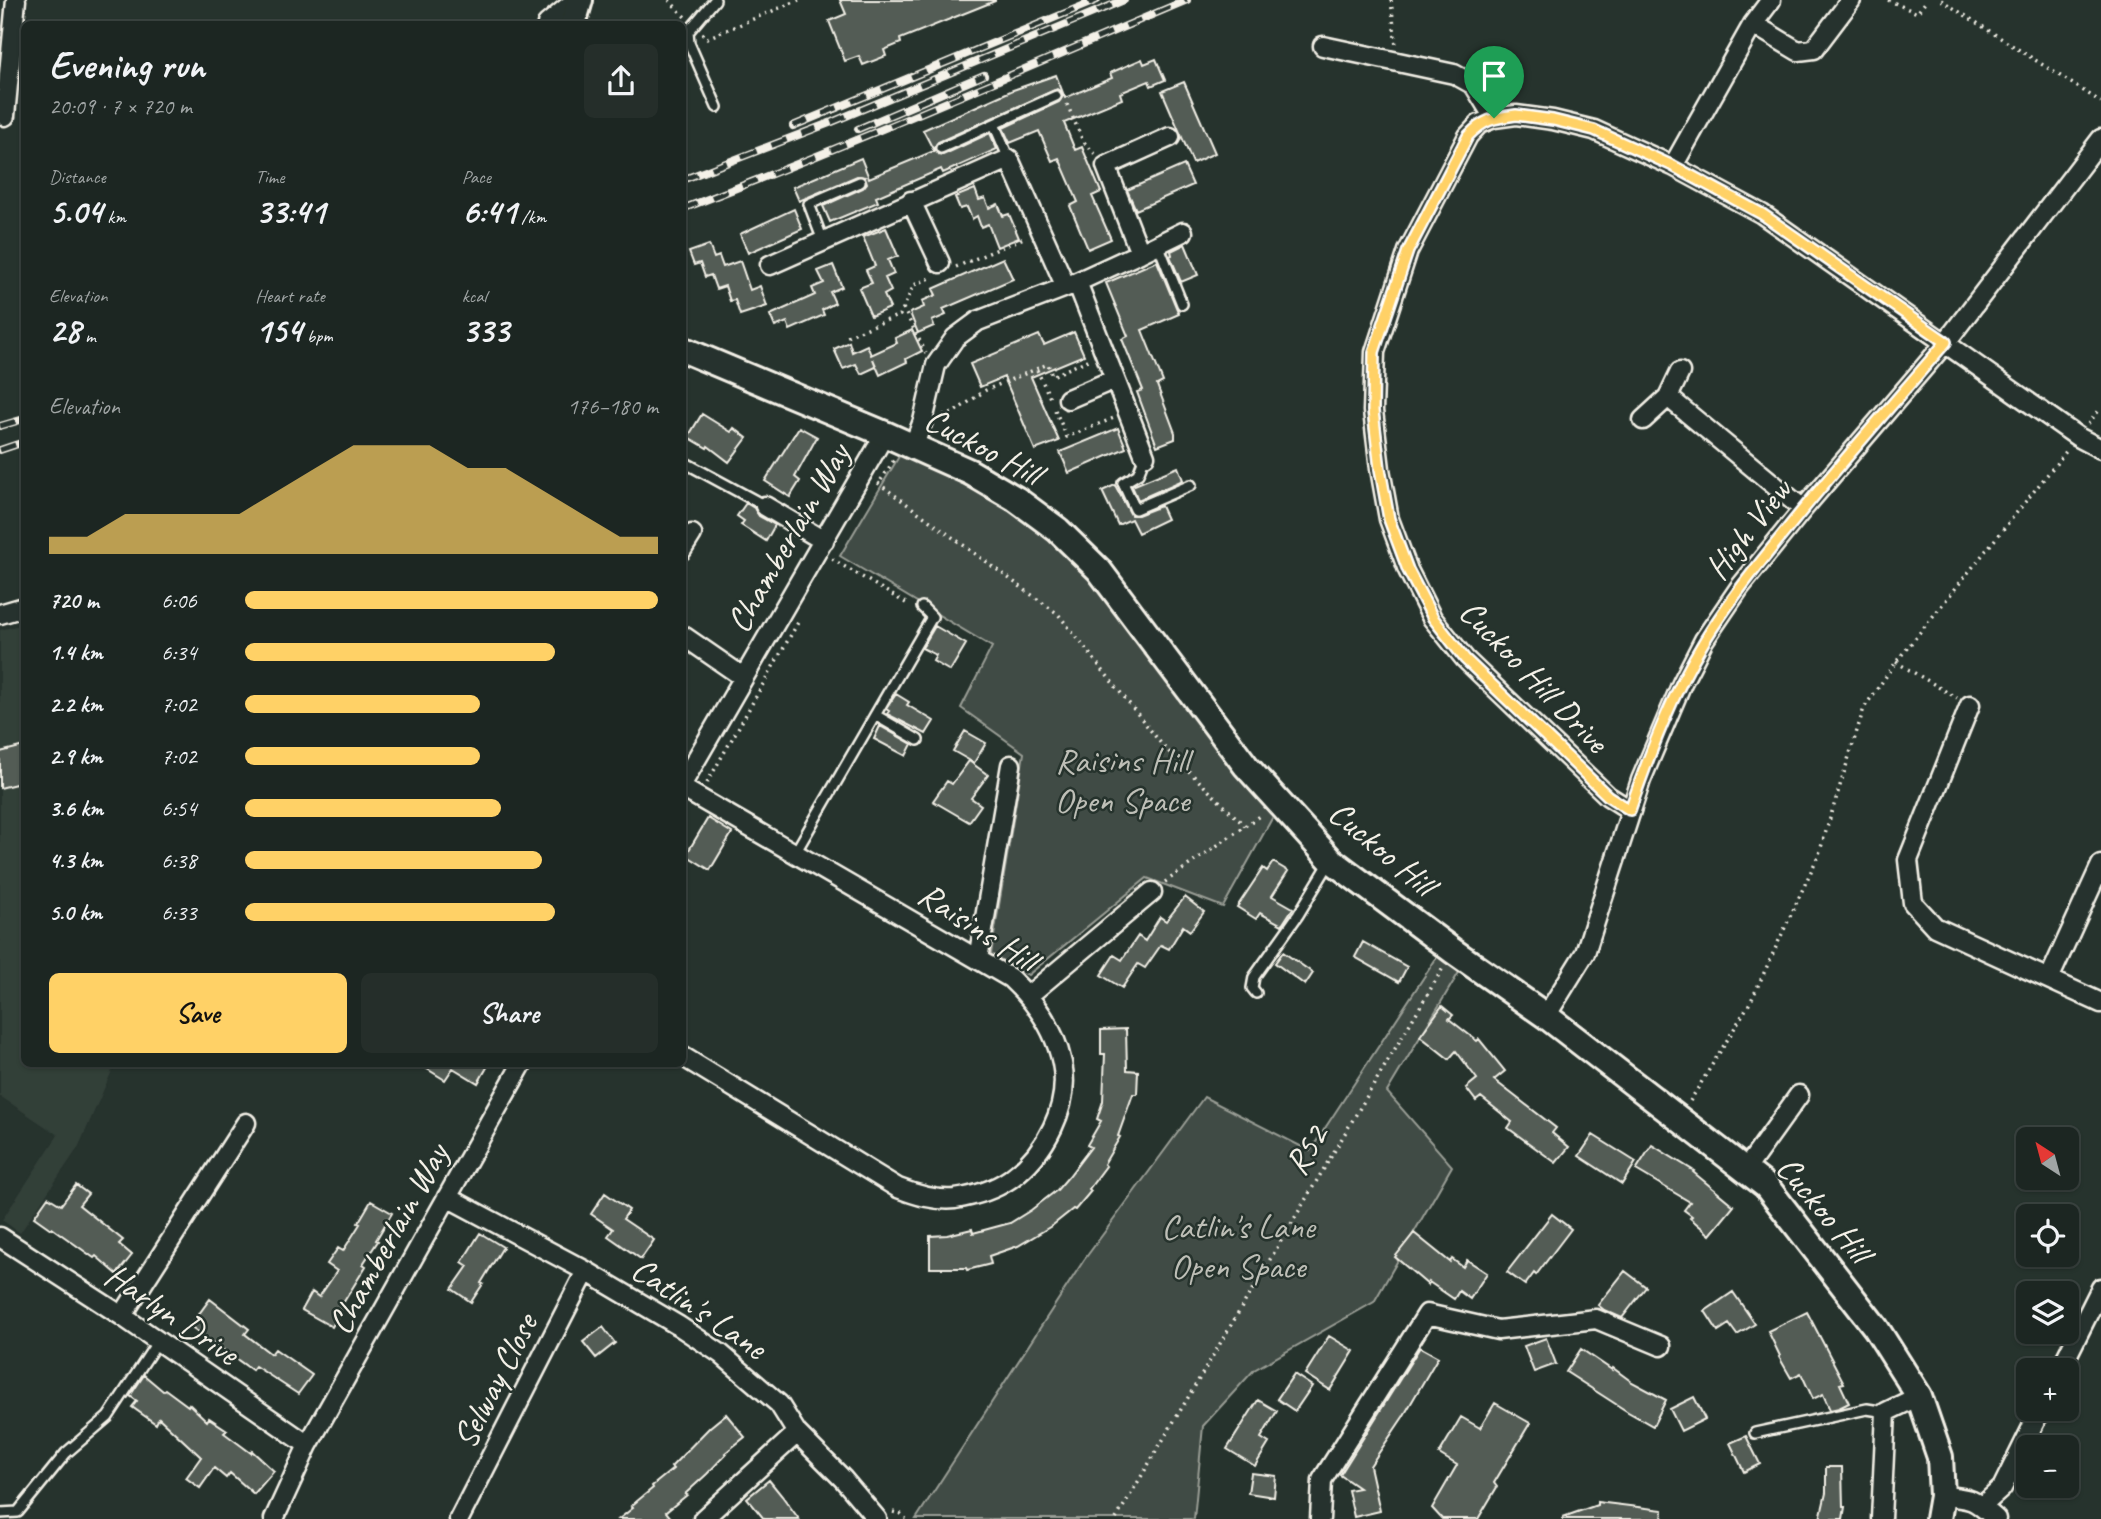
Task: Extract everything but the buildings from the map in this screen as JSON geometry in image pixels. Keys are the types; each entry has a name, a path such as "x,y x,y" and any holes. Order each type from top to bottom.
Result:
{"main road":[{"path":"574,21 578,0"},
{"name":"Cuckoo Hill","path":"686,351 970,472 1005,492 1059,530 1099,570 1246,766 1331,860 1546,1016 1766,1186 1876,1328 1919,1396 1940,1457 1940,1508"}],"street":[{"path":"5,116 16,0"},
{"path":"551,21 578,0"},
{"path":"1673,166 1754,24 1771,0"},
{"path":"1754,24 1798,51 1814,49 1851,0"},
{"path":"1323,46 1454,74 1474,85 1494,118 1516,115 1594,130 1673,166 1762,214 2078,437 2101,449"},
{"name":"Cuckoo Hill Drive","path":"1494,118 1479,124 1468,136 1408,251 1374,352 1373,411 1389,519 1408,570 1433,618 1465,659 1608,796 1630,810"},
{"path":"1139,253 1105,166 1170,137"},
{"name":"High View","path":"1546,1016 1585,953 1630,810 1658,736 1704,640 1740,587 1946,342 2101,139"},
{"path":"770,265 1009,159 1104,352 1145,456"},
{"path":"911,201 940,263"},
{"path":"937,364 955,338 978,321 1071,285 1183,232"},
{"name":"Chamberlain Way","path":"686,779 821,546 901,442 923,419 937,364"},
{"path":"1643,420 1668,397 1680,372"},
{"path":"1068,399 1115,379"},
{"path":"1668,397 1803,509"},
{"path":"765,506 821,546"},
{"path":"686,544 692,534"},
{"path":"0,614 21,608"},
{"path":"686,638 743,677"},
{"path":"1970,705 1908,860 1913,903 1935,927 2101,1003"},
{"path":"978,959 1011,765"},
{"name":"Raisins Hill","path":"686,789 1010,978 1029,995 1054,1034 1063,1066 1063,1098 1053,1127 1036,1155 1010,1179 983,1193 953,1199 924,1197 898,1188 686,1058"},
{"path":"2049,979 2101,865"},
{"path":"1029,995 1152,892"},
{"name":"Chamberlain Way","path":"274,1519 308,1445 520,1067"},
{"path":"1746,1169 1799,1095"},
{"path":"122,1316 246,1123"},
{"name":"Catlin's Lane","path":"447,1197 586,1271 721,1354 779,1404 797,1433 843,1479 877,1519"},
{"name":"Harlyn Drive","path":"0,1237 122,1316 308,1445"},
{"name":"Selway Close","path":"459,1519 586,1271"},
{"path":"2066,1358 2101,1288"},
{"path":"1320,1519 1322,1480 1427,1314 1498,1330 1597,1320 1661,1346"},
{"path":"1881,1519 1886,1412 1919,1396"},
{"path":"1982,1506 2002,1488 2035,1421"},
{"path":"704,1519 797,1433"},
{"path":"1940,1508 1968,1497 1996,1519"}],"lane":[{"path":"715,0 688,32 689,43 717,107"},
{"path":"941,148 1056,96"},
{"path":"994,124 1009,159"},
{"path":"824,241 809,204 860,182"},
{"path":"1158,244 1182,304"},
{"path":"1145,456 1138,474 1123,483 1135,509 1191,485"},
{"path":"686,463 765,506"},
{"path":"795,853 932,617 922,607"},
{"path":"875,715 918,740"},
{"path":"1256,993 1252,988 1254,977 1298,915 1331,860"},
{"path":"0,1513 18,1512 66,1453 108,1417 158,1341"},
{"path":"1755,1433 1867,1409 1886,1412"}],"path":[{"path":"668,0 707,38 799,0"},
{"path":"1391,0 1398,62"},
{"path":"1888,0 1917,13 1927,0"},
{"path":"1941,0 2101,102"},
{"path":"1056,96 1063,96 1083,141 1105,166"},
{"path":"903,308 926,353 937,364"},
{"path":"923,419 953,413 986,390 1048,364 1052,376 1104,352"},
{"path":"1680,1118 1751,1001 1819,854 1864,708 1896,662 2078,437"},
{"path":"901,442 878,483 1058,614 1163,746 1245,826"},
{"path":"821,546 911,605 922,607"},
{"path":"699,797 800,619"},
{"path":"1896,662 1970,705"},
{"path":"1152,892 1273,806 1286,810"},
{"name":"R52","path":"1116,1519 1453,951"}],"shaded area":[{"path":"21,625 21,1067 114,1067 78,1148 20,1233 2,1220 58,1135 0,1096 0,630"}],"green space":[{"name":"Raisins Hill Open Space","path":"901,453 1009,507 1094,583 1275,813 1223,907 1147,878 1028,975 991,954 1024,753 961,708 992,647 840,556"},
{"name":"Catlin's Lane Open Space","path":"1439,954 1461,969 1387,1092 1452,1166 1374,1302 1254,1370 1203,1426 1194,1519 916,1519 1084,1260 1204,1097 1310,1151"}],"railway":[{"path":"793,126 1097,0"},
{"path":"686,178 832,122 1124,0"},
{"path":"686,207 873,133 1187,0"},
{"path":"858,129 984,75"},
{"path":"0,426 21,420"},
{"path":"0,450 21,443"}],"route":[{"path":"1516,115 1594,130 1673,166 1762,214 1946,342 1803,509 1740,587 1704,640 1658,736 1630,810 1608,796 1465,659 1433,618 1408,570 1389,519 1373,411 1374,352 1408,251 1468,136 1479,124 1494,118 1516,115"}]}
